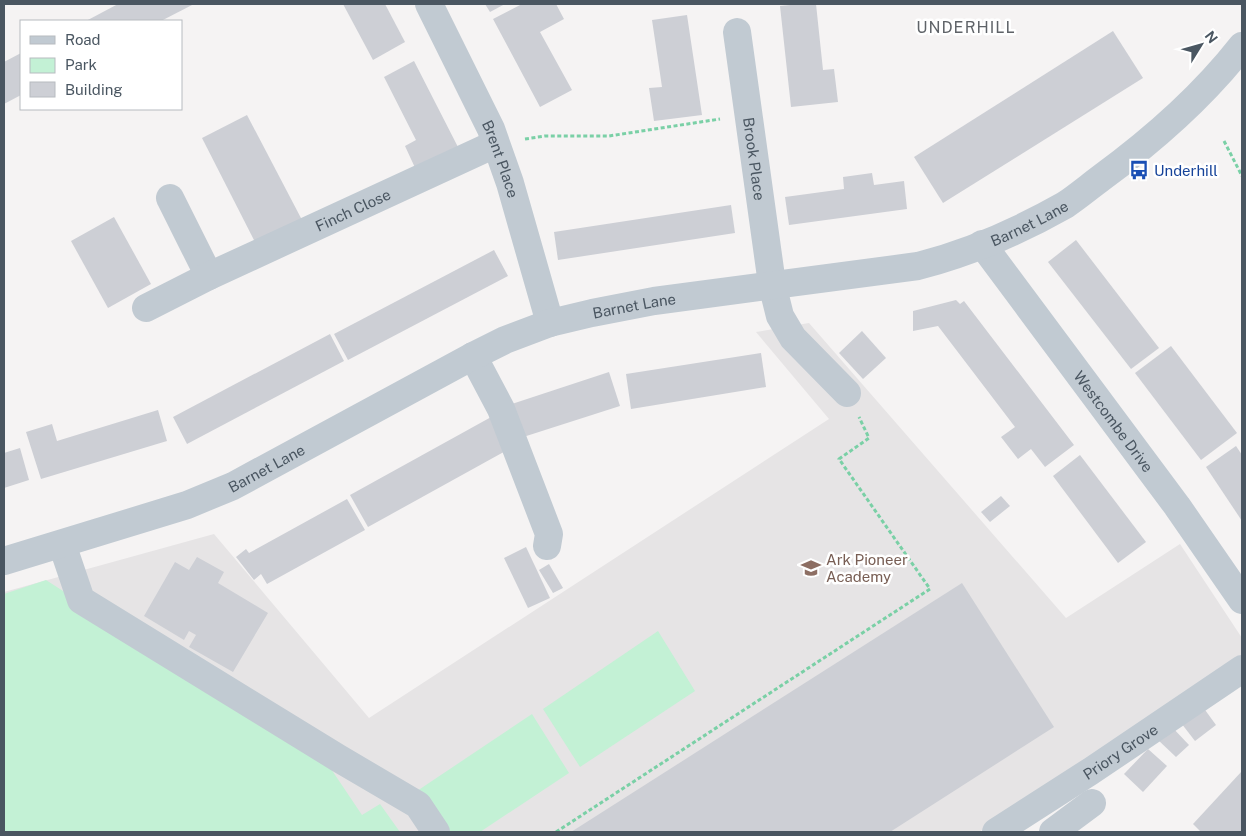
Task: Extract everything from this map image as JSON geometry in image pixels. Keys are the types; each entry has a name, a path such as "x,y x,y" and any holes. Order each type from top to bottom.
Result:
{"street":[{"name":"Brent Place","path":"430,4 490,129 510,183 550,323"},
{"name":"Brook Place","path":"737,32 772,284 780,316 793,338 847,393"},
{"name":"Barnet Lane","path":"4,561 187,505 233,486 473,356 505,340 550,323 654,302 772,284 918,266 951,257 1065,204 1138,151 1201,93 1242,46"},
{"name":"Finch Close","path":"146,308 210,276 495,144"},
{"path":"170,198 210,276"},
{"name":"Westcombe Drive","path":"982,244 1177,506 1242,600"},
{"path":"473,356 501,409 550,534 547,546"},
{"path":"62,544 81,600 418,805 436,832"},
{"name":"Priory Grove","path":"996,832 1242,669"},
{"path":"1053,832 1092,804"}],"path":[{"path":"495,144 544,136 609,136 749,114"},
{"path":"1224,141 1242,176"},
{"path":"556,832 930,589 839,458 869,438 847,393"}],"shaded area":[{"name":"Ark Pioneer Academy","path":"809,323 1066,618 1180,544 1242,638 1242,662 979,832 4,832 4,592 214,534 369,718 829,419 756,332"}],"green space":[{"path":"46,580 325,760 362,815 380,804 400,832 4,832 4,594"},
{"path":"658,631 695,691 580,767 543,709"},
{"path":"532,714 569,773 480,832 443,832 417,791"}],"building":[{"path":"118,4 194,4 163,20 88,20"},
{"path":"343,4 385,4 405,42 373,60"},
{"path":"485,4 505,4 490,12"},
{"path":"522,4 556,4 564,19 540,32 572,90 540,107 493,19"},
{"path":"816,4 823,70 834,69 838,102 791,107 780,6"},
{"path":"687,15 702,115 654,121 649,88 662,87 652,20"},
{"path":"1113,31 1143,78 943,203 914,157"},
{"path":"20,54 20,96 4,104 4,62"},
{"path":"414,61 460,151 417,172 405,146 416,140 384,77"},
{"path":"247,115 302,220 256,244 202,138"},
{"path":"872,173 874,185 904,181 907,209 789,225 785,197 844,189 843,177"},
{"path":"731,205 735,233 558,260 554,232"},
{"path":"114,217 151,284 108,308 71,241"},
{"path":"1076,240 1159,348 1131,369 1048,262"},
{"path":"494,250 508,276 348,360 334,334"},
{"path":"956,300 960,304 964,301 1074,445 1045,467 1031,449 1018,459 1001,437 1015,427 938,326 913,331 913,311"},
{"path":"862,331 886,358 863,379 839,353"},
{"path":"330,334 344,361 187,444 173,417"},
{"path":"1171,346 1237,433 1201,460 1135,373"},
{"path":"761,353 766,387 631,409 626,374"},
{"path":"609,372 620,406 517,439 506,406"},
{"path":"158,410 167,441 41,479 26,432 52,424 57,441"},
{"path":"493,416 511,448 368,527 350,495"},
{"path":"1236,446 1242,455 1242,521 1206,467"},
{"path":"20,448 29,480 4,488 4,453"},
{"path":"1080,455 1146,542 1118,563 1053,476"},
{"path":"1001,496 1010,506 990,522 981,512"},
{"path":"347,499 365,530 267,584 261,574 254,580 236,557 246,549 249,553"},
{"path":"526,547 550,598 528,608 504,558"},
{"path":"197,557 224,572 218,583 268,613 233,672 189,647 196,635 189,631 184,640 144,616 175,562 189,570"},
{"path":"549,564 563,588 553,593 539,570"},
{"path":"962,583 1054,727 890,832 571,832"},
{"path":"1200,703 1216,725 1195,741 1178,719"},
{"path":"1171,726 1189,745 1176,757 1157,739"},
{"path":"1148,749 1167,766 1143,792 1124,774"},
{"path":"1242,771 1242,832 1201,832 1193,824"}],"place":[{"name":"Underhill","path":"1139,170"},
{"name":"Ark Pioneer Academy","path":"811,568"}],"district":[{"name":"UNDERHILL","path":"966,27"}]}
